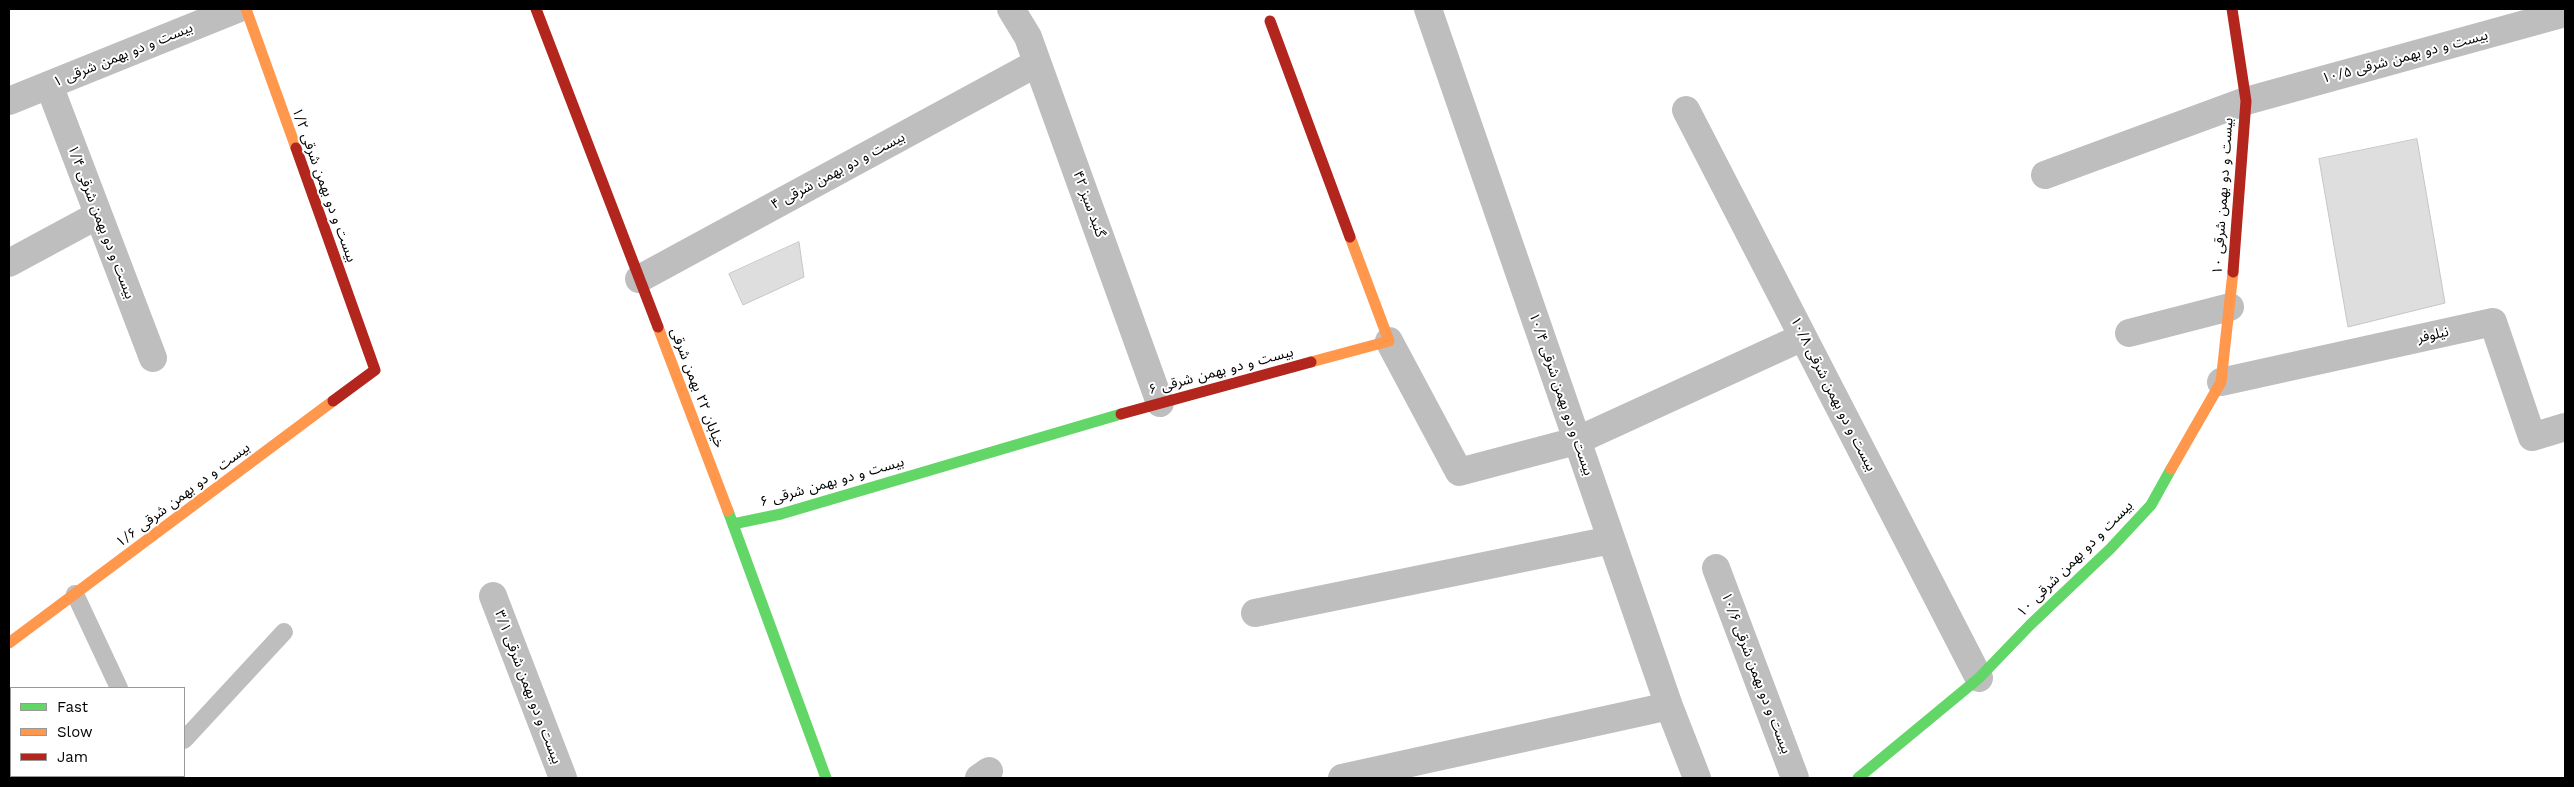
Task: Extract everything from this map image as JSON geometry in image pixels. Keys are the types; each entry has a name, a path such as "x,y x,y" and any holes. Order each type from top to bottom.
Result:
{"street":[{"name":"بیست و دو بهمن شرقی ۱","path":"9,101 237,9"},
{"name":"بیست و دو بهمن شرقی ۱/۲","path":"246,9 374,370"},
{"name":"خیابان ۲۲ بهمن شرقی","path":"536,9 733,524 826,778"},
{"name":"گنبد سبز ۴۲","path":"1011,9 1028,37 1038,63 1160,403"},
{"name":"بیست و دو بهمن شرقی ۱۰/۴","path":"1428,9 1669,706 1697,778"},
{"name":"بیست و دو بهمن شرقی ۱۰","path":"1858,778 1979,678 2030,625 2110,549 2151,505 2221,382 2230,307 2246,101 2232,9"},
{"name":"بیست و دو بهمن شرقی ۱۰/۵","path":"2045,174 2246,101 2565,13"},
{"path":"1270,21 1389,341 1459,472 1576,440 1803,338"},
{"name":"بیست و دو بهمن شرقی ۴","path":"639,279 1038,63"},
{"name":"بیست و دو بهمن شرقی ۱/۴","path":"49,85 153,358"},
{"name":"بیست و دو بهمن شرقی ۱۰/۸","path":"1686,110 1979,678"},
{"path":"9,263 98,216"},
{"path":"2130,333 2230,307"},
{"name":"نیلوفر","path":"2221,382 2492,322 2532,437 2565,427"},
{"name":"بیست و دو بهمن شرقی ۶","path":"733,524 781,514 1160,403 1389,341"},
{"name":"بیست و دو بهمن شرقی ۱/۶","path":"9,643 374,370"},
{"path":"1255,613 1611,540"},
{"name":"بیست و دو بهمن شرقی ۱۰/۶","path":"1716,568 1795,778"},
{"name":"بیست و دو بهمن شرقی ۳/۱","path":"493,596 563,778"},
{"path":"1342,778 1669,706"}],"lane":[{"path":"74,594 119,687"},
{"path":"185,739 284,632"}],"building":[{"path":"2417,139 2445,303 2348,327 2319,159"},
{"path":"799,242 804,277 743,305 729,274"}],"traffic: fast":[{"path":"733,524 781,514 1121,414"},
{"path":"1858,778 1979,678 2030,625 2110,549 2151,505 2171,469"},
{"path":"728,511 826,778"}],"traffic: slow":[{"path":"246,9 296,148"},
{"path":"1311,362 1389,341 1350,237"},
{"path":"2171,469 2221,382 2233,272"},
{"path":"658,327 728,511"},
{"path":"9,643 333,401"}],"traffic: jam":[{"path":"536,9 658,327"},
{"path":"2232,9 2246,101 2233,272"},
{"path":"1270,21 1350,237"},
{"path":"296,148 375,370 333,401"},
{"path":"1121,414 1311,362"}]}
